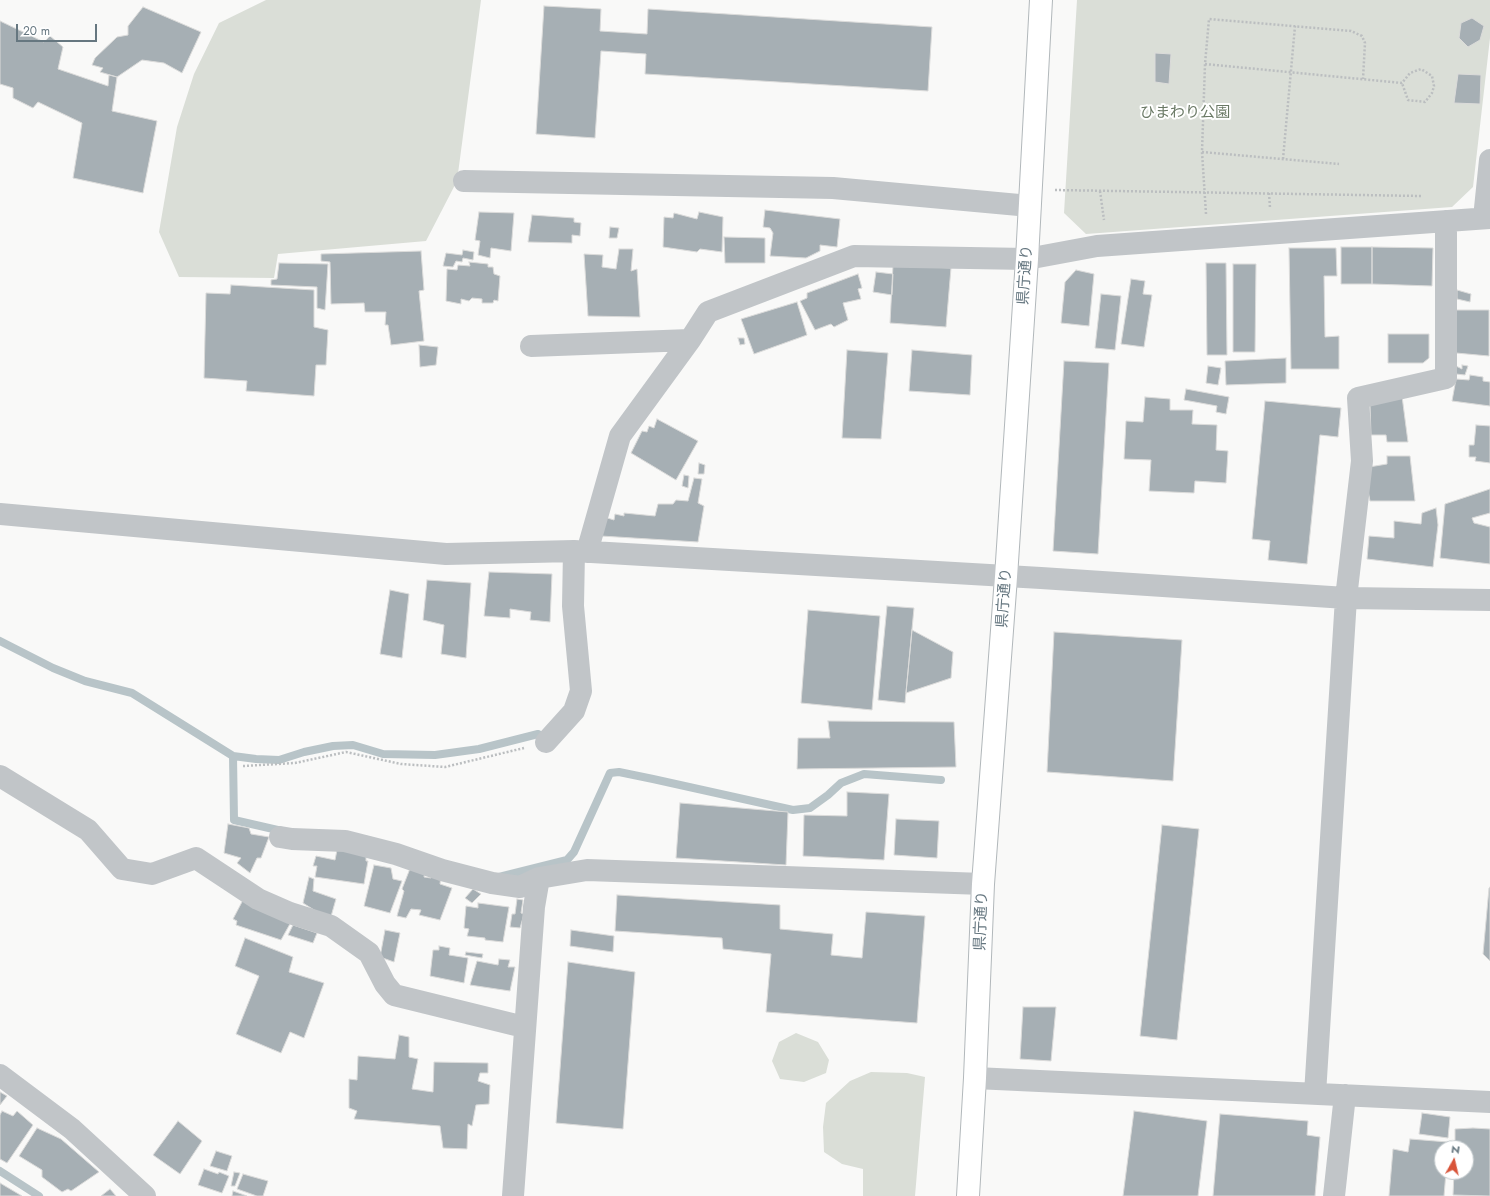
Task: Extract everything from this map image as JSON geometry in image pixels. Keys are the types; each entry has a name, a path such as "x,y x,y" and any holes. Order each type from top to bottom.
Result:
{"main road":[{"name":"県庁通り","path":"968,1196 975,1078 983,884 1006,577 1027,259 1041,0"}],"street":[{"path":"546,742 574,711 581,691 572,606 581,551 620,436 690,340 708,312 854,256 1027,259 1106,245 1487,218 1490,160"},
{"path":"464,181 833,188 1030,206"},
{"path":"1315,1094 1346,598 1362,460 1358,398 1446,378 1446,221"},
{"path":"531,346 690,340"},
{"path":"0,514 446,554 581,551 1346,598 1490,600"},
{"path":"0,776 88,830 122,869 152,874 196,858 258,898 290,913 330,926 369,952 386,984 394,995 524,1027"},
{"path":"280,837 292,839 345,841 396,854 442,870 520,887 539,878 587,870 983,884"},
{"path":"513,1196 524,1027 534,907 539,878"},
{"path":"0,1075 72,1129 146,1196"},
{"path":"975,1078 1490,1102"},
{"path":"1334,1196 1345,1095"}],"path":[{"path":"1208,238 1202,152 1205,64 1210,19 1351,32 1362,36 1365,43 1364,79"},
{"path":"1283,159 1295,26"},
{"path":"1205,64 1402,83"},
{"path":"1421,69 1432,76 1434,86 1432,93 1425,102 1408,100 1402,83 1410,73 1421,69"},
{"path":"1202,152 1339,164"},
{"path":"1052,190 1424,196"},
{"path":"1100,190 1106,245"},
{"path":"243,766 295,763 346,752 402,764 445,767 546,742"}],"green space":[{"path":"266,0 481,0 457,181 426,241 278,254 274,278 179,277 159,232 177,127 194,74 219,23"},
{"name":"ひまわり公園","path":"1077,0 1490,0 1490,38 1473,187 1452,207 1086,234 1064,213"},
{"path":"796,1033 818,1042 829,1060 826,1073 804,1082 780,1079 772,1061 779,1042"},
{"path":"871,1072 907,1073 925,1077 915,1196 863,1196 863,1169 842,1164 824,1152 823,1127 826,1103 850,1081"}],"building":[{"path":"544,6 601,9 600,31 647,34 648,9 932,27 928,91 645,74 646,54 601,51 595,138 536,134"},
{"path":"143,7 201,32 182,73 164,63 142,60 117,77 100,72 103,68 92,65 95,58 117,37 128,35 128,26"},
{"path":"1472,18 1484,26 1480,40 1468,47 1459,38 1461,23"},
{"path":"0,21 44,42 50,36 63,47 58,69 108,86 109,75 117,77 112,111 157,121 143,193 73,178 82,123 38,102 33,108 13,98 13,88 0,84"},
{"path":"1155,53 1171,54 1169,84 1155,82"},
{"path":"1458,74 1481,75 1480,104 1454,103"},
{"path":"765,210 840,219 837,247 820,245 820,251 806,258 770,256 773,233 770,228 763,227"},
{"path":"479,212 514,213 511,251 491,248 490,258 478,255 480,241 475,240"},
{"path":"699,212 723,217 722,252 700,249 697,252 663,247 664,217 673,218 674,213 697,219"},
{"path":"532,215 574,218 574,222 581,223 580,236 572,235 572,243 528,242"},
{"path":"610,227 619,228 617,238 609,238"},
{"path":"724,237 765,238 765,263 725,263"},
{"path":"1341,247 1372,247 1372,284 1341,284"},
{"path":"1372,247 1433,248 1432,286 1372,284"},
{"path":"1289,248 1336,248 1337,276 1324,276 1325,337 1339,336 1339,369 1291,369"},
{"path":"619,249 633,249 631,271 637,269 640,317 588,316 584,254 603,255 602,267 616,269"},
{"path":"463,250 474,252 473,260 463,258 462,262 456,261 453,267 443,266 446,253 462,255"},
{"path":"421,251 424,290 419,291 424,341 391,345 388,325 385,325 386,312 365,312 364,303 331,304 330,262 321,261 321,254"},
{"path":"469,262 488,264 488,267 493,267 494,274 500,276 498,301 494,300 493,303 482,303 482,299 472,298 469,301 461,299 461,304 446,301 447,269 457,270 458,265 470,266"},
{"path":"279,263 328,264 325,310 317,308 317,287 271,285 271,280 277,279"},
{"path":"1206,263 1226,263 1227,355 1207,355"},
{"path":"1233,264 1256,264 1255,352 1233,352"},
{"path":"893,265 951,268 946,327 890,323"},
{"path":"1076,270 1094,274 1089,326 1061,323 1065,282"},
{"path":"876,272 893,274 892,295 873,292"},
{"path":"858,274 862,288 858,289 861,299 843,303 848,320 834,327 831,324 815,330 800,301 807,298 807,293"},
{"path":"1131,279 1145,281 1143,294 1152,295 1144,347 1121,344"},
{"path":"231,285 314,290 314,327 328,330 326,365 316,365 314,396 246,391 247,381 204,378 206,293 230,294"},
{"path":"1457,290 1471,294 1470,302 1457,299"},
{"path":"1101,294 1121,296 1115,350 1095,348"},
{"path":"797,302 807,335 754,354 741,319"},
{"path":"1455,310 1489,310 1489,356 1456,353"},
{"path":"1388,334 1429,334 1429,358 1423,363 1388,363"},
{"path":"738,338 744,338 745,344 740,345"},
{"path":"419,345 438,347 436,365 420,367"},
{"path":"847,350 888,353 881,439 842,438"},
{"path":"912,350 972,355 970,395 909,391"},
{"path":"1286,358 1286,383 1226,385 1225,361"},
{"path":"1064,361 1109,363 1098,554 1053,551"},
{"path":"1462,365 1468,366 1465,375 1456,374 1456,366 1462,369"},
{"path":"1208,366 1221,368 1218,385 1206,383"},
{"path":"1470,375 1483,377 1483,381 1490,382 1490,406 1452,401 1456,379 1469,380"},
{"path":"1186,389 1229,397 1226,414 1216,412 1217,406 1184,400"},
{"path":"1402,396 1408,442 1387,442 1386,435 1371,435 1370,405"},
{"path":"1145,397 1170,399 1170,410 1193,410 1192,424 1217,425 1216,450 1228,451 1226,483 1195,481 1194,493 1149,491 1151,460 1124,459 1126,421 1143,422"},
{"path":"1265,401 1341,408 1338,437 1320,435 1307,564 1268,560 1270,541 1252,539"},
{"path":"657,419 698,441 676,480 631,453 642,431 647,432 649,426 654,428"},
{"path":"1476,425 1490,426 1490,463 1475,461 1476,457 1469,457 1469,445 1474,445"},
{"path":"1387,456 1410,456 1415,501 1370,501 1367,485 1369,467 1387,464"},
{"path":"699,463 705,465 704,474 698,474"},
{"path":"684,475 689,476 688,488 682,486"},
{"path":"694,478 702,479 698,503 704,506 698,542 601,536 604,517 614,520 615,514 624,516 624,513 655,516 658,504 673,504 676,500 688,501"},
{"path":"1490,489 1490,513 1472,518 1474,523 1490,527 1490,564 1440,558 1445,504"},
{"path":"1436,508 1438,525 1433,567 1367,559 1369,536 1394,538 1394,521 1421,524 1422,513"},
{"path":"489,572 552,574 550,622 530,620 531,612 510,609 510,618 484,616"},
{"path":"427,580 471,583 466,658 441,654 444,625 423,620"},
{"path":"390,590 409,594 402,658 380,654"},
{"path":"887,606 914,608 905,703 878,700"},
{"path":"808,610 880,616 872,710 801,703"},
{"path":"912,630 953,652 951,678 906,693"},
{"path":"1054,632 1182,640 1173,781 1047,772"},
{"path":"828,721 954,722 956,767 797,769 798,738 830,738"},
{"path":"847,792 889,794 884,860 803,856 804,815 847,816"},
{"path":"680,803 788,812 786,865 676,858"},
{"path":"896,819 939,821 937,858 894,855"},
{"path":"228,824 249,828 251,834 269,837 261,858 257,858 250,873 237,863 241,858 224,853"},
{"path":"1162,825 1199,829 1177,1040 1140,1036"},
{"path":"337,850 366,854 366,861 368,861 364,884 315,877 317,866 313,866 316,856 335,860"},
{"path":"374,865 391,868 393,879 402,881 390,913 364,906"},
{"path":"411,866 425,871 424,877 431,878 431,873 441,875 440,884 452,888 440,920 419,915 421,910 411,909 406,918 397,916 404,891 402,889"},
{"path":"309,877 314,879 313,891 336,899 330,920 303,903"},
{"path":"1490,887 1490,961 1483,954"},
{"path":"473,889 481,894 472,903 465,898"},
{"path":"617,895 780,905 780,929 833,934 831,955 862,958 866,912 925,916 917,1023 766,1012 771,954 723,949 722,938 615,931"},
{"path":"517,899 523,900 521,913 524,914 520,928 510,927 512,914 515,914"},
{"path":"243,900 291,922 281,940 236,925 237,921 233,919"},
{"path":"478,903 509,907 503,942 467,936 469,929 464,928 466,906 478,908"},
{"path":"293,925 317,933 313,943 288,935"},
{"path":"385,930 400,933 394,962 380,957"},
{"path":"571,930 614,936 613,952 570,946"},
{"path":"245,938 293,957 289,972 324,983 304,1038 290,1032 281,1053 236,1034 259,976 235,966"},
{"path":"439,946 450,948 449,955 468,958 464,983 430,976 433,950 439,950"},
{"path":"466,952 483,954 482,958 465,955"},
{"path":"499,959 510,960 508,967 515,967 510,991 470,985 477,961 498,965"},
{"path":"568,962 635,972 623,1129 556,1123"},
{"path":"1023,1007 1056,1007 1051,1061 1020,1059"},
{"path":"399,1035 409,1037 409,1057 418,1059 412,1089 433,1092 434,1062 488,1063 488,1073 480,1073 478,1081 490,1085 489,1104 476,1105 472,1126 468,1124 467,1149 443,1148 440,1126 354,1119 357,1111 349,1108 349,1079 357,1080 358,1056 395,1059"},
{"path":"0,1092 7,1096 0,1105"},
{"path":"2,1111 13,1116 17,1111 33,1125 7,1163 0,1159 0,1115"},
{"path":"1134,1111 1207,1121 1198,1196 1123,1196"},
{"path":"1422,1113 1450,1117 1448,1138 1419,1134"},
{"path":"1220,1114 1308,1121 1307,1135 1320,1137 1315,1196 1213,1196"},
{"path":"178,1121 202,1141 180,1174 153,1155"},
{"path":"37,1128 61,1139 99,1172 71,1191 68,1189 62,1192 42,1177 42,1170 19,1156"},
{"path":"1455,1129 1490,1129 1490,1196 1453,1195 1454,1180 1474,1180 1474,1140 1455,1140"},
{"path":"1410,1139 1434,1141 1434,1180 1445,1180 1444,1196 1389,1196 1393,1149 1408,1152"},
{"path":"216,1151 232,1156 227,1171 210,1166"},
{"path":"204,1169 229,1176 222,1193 198,1185"},
{"path":"234,1172 240,1173 235,1186 231,1186"},
{"path":"243,1174 268,1181 263,1196 257,1196 237,1189"},
{"path":"0,1183 22,1196 0,1196"},
{"path":"110,1189 116,1196 101,1196"},
{"path":"233,1191 247,1196 232,1196"}],"waterway":[{"path":"0,641 53,668 85,681 132,693 233,756 279,760 304,752 333,746 353,745 383,754 435,755 479,749 538,734"},
{"path":"233,756 234,820 282,831"},
{"path":"499,877 567,860 574,852 610,773 619,772 793,810 810,808 841,783 864,774 941,780"},
{"path":"0,1171 39,1196"}]}
